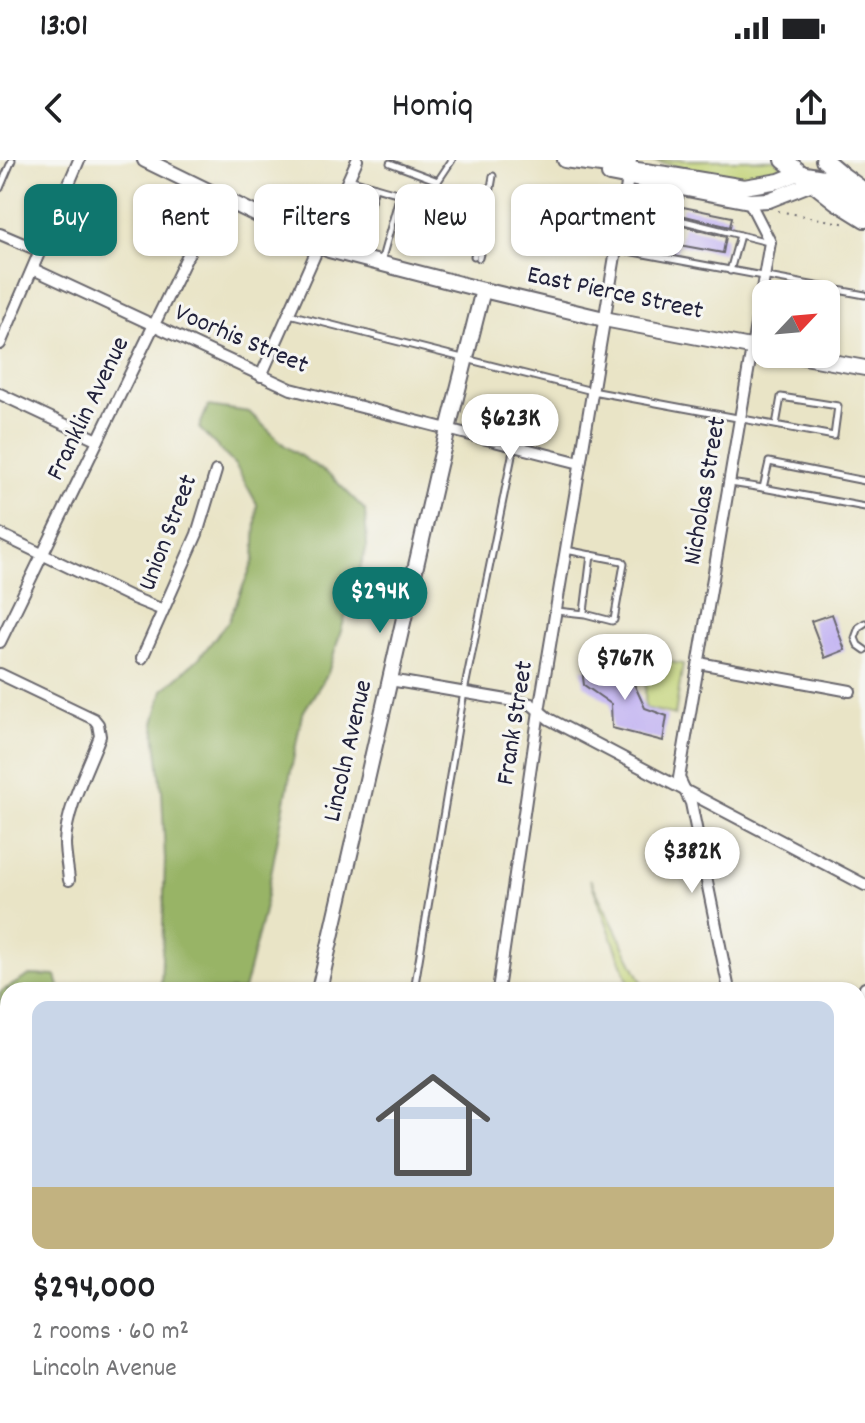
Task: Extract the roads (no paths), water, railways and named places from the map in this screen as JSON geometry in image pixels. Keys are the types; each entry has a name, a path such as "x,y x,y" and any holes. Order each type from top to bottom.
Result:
{"main road":[{"name":"East Pierce Street","path":"145,160 165,164 199,184"},
{"path":"784,160 836,201 865,219"},
{"path":"824,160 865,192"},
{"path":"573,161 598,171 629,169 744,187 823,177 865,205"},
{"path":"629,169 668,184"},
{"path":"684,190 749,201 769,200 806,178"},
{"name":"East Pierce Street","path":"352,256 604,319 752,347"},
{"name":"Lincoln Avenue","path":"321,982 483,290"},
{"path":"840,363 865,368"}],"street":[{"path":"69,184 79,160"},
{"path":"346,184 357,160"},
{"path":"749,201 770,242"},
{"path":"0,234 24,244"},
{"name":"Nicholas Street","path":"764,278 770,242"},
{"path":"0,344 38,256"},
{"name":"Franklin Avenue","path":"0,642 188,256"},
{"path":"261,376 314,256"},
{"name":"Frank Street","path":"499,982 539,711 615,256"},
{"name":"Voorhis Street","path":"33,269 291,389 580,463"},
{"name":"Nicholas Street","path":"727,982 691,803 679,778 740,418 754,368"},
{"path":"0,394 98,440"},
{"name":"Union Street","path":"142,658 197,534 216,471"},
{"path":"0,534 163,610"},
{"path":"699,663 850,691"},
{"path":"0,674 94,719 98,724 100,736 72,810 67,832 65,843 69,880"},
{"path":"390,680 531,704 549,719 865,885"}],"lane":[{"path":"0,188 12,160"},
{"path":"436,184 452,160"},
{"path":"390,163 438,181"},
{"path":"477,257 487,226 493,176"},
{"path":"348,179 365,184"},
{"path":"380,264 395,212"},
{"path":"684,221 770,242"},
{"path":"730,271 740,235"},
{"path":"653,256 865,295"},
{"path":"288,314 592,391 834,436 838,406 781,397 776,425"},
{"path":"415,982 464,692 514,446"},
{"path":"763,488 769,462 865,481"},
{"path":"729,483 865,507"},
{"path":"556,611 614,620 624,564 619,560 566,550"},
{"path":"585,614 591,555"},
{"path":"865,623 859,627 855,638 865,650"}]}
